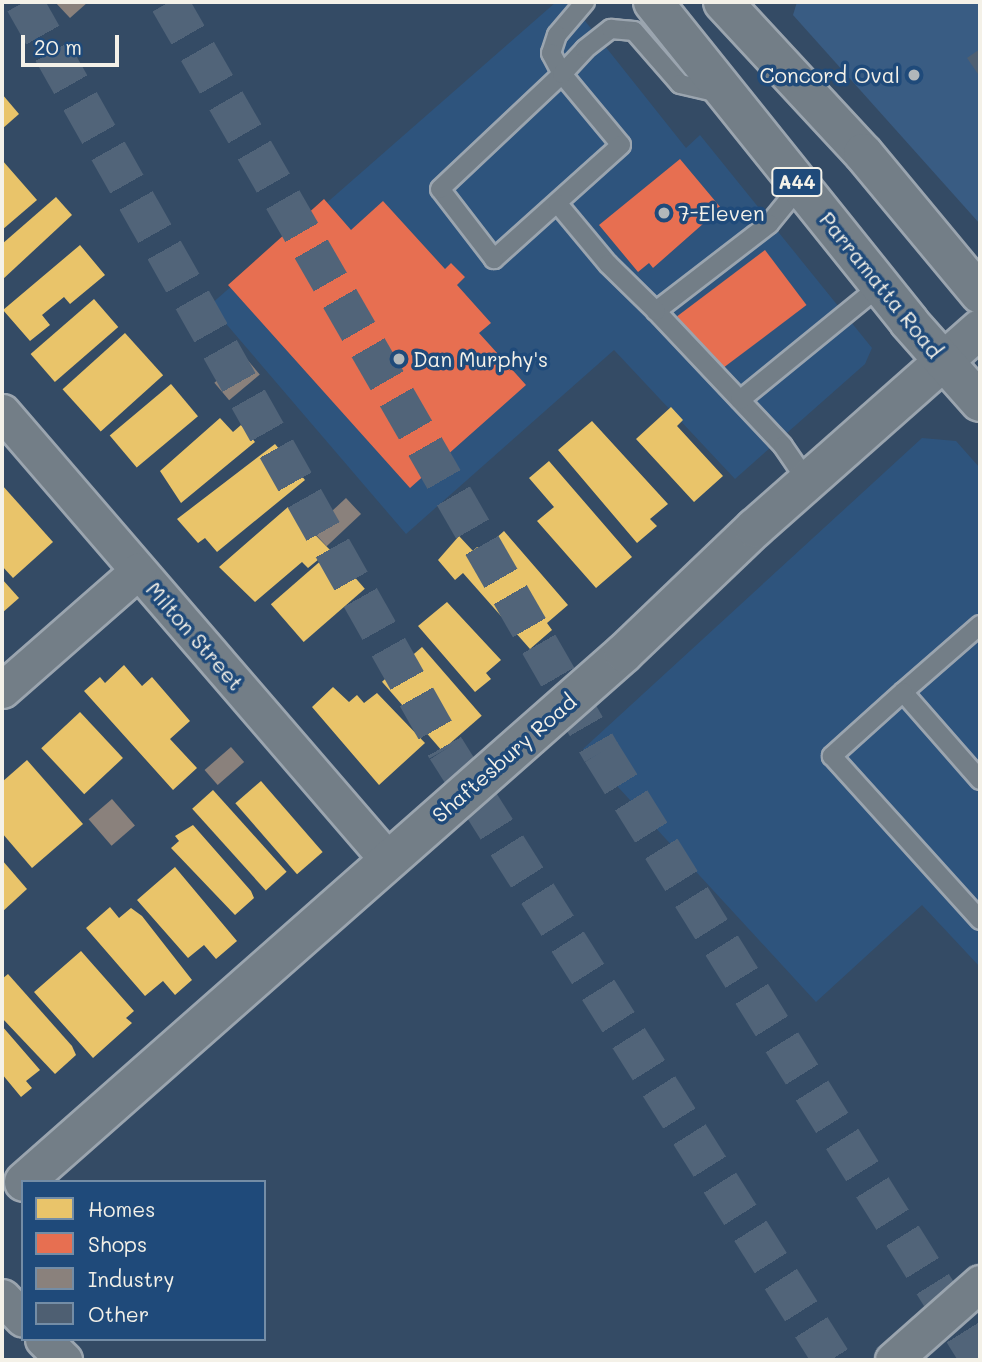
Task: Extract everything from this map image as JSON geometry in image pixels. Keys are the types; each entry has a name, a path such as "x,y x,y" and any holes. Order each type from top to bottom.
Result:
{"main road":[{"name":"Parramatta Road","path":"653,2 732,97 880,286 980,402"},
{"path":"741,10 980,294"},
{"name":"Shaftesbury Road","path":"25,1180 624,653 807,481 980,329"},
{"name":"Shaftesbury Road","path":"2,1202 21,1184"}],"street":[{"name":"Milton Street","path":"2,412 388,860"},
{"path":"2,690 138,571"},
{"path":"893,1360 980,1283"},
{"path":"2,1297 21,1317"},
{"path":"45,1341 64,1360"}],"lane":[{"path":"585,2 554,44 551,53 562,74 621,145 494,260 440,189 562,74 611,29 635,32 680,84 732,97"},
{"path":"656,311 769,224 800,186"},
{"path":"558,204 608,264 740,400 807,481"},
{"path":"740,400 880,286"},
{"path":"980,625 832,755 980,920"},
{"path":"903,692 980,780"}],"shaded area":[{"path":"556,2 570,2 686,148 700,135 872,348 865,364 735,479 614,350 406,534 210,305"},
{"name":"Concord Oval","path":"797,2 980,2 980,224 793,15"},
{"path":"922,438 956,441 980,468 980,967 922,905 816,1002 583,749"}],"building: Homes":[{"path":"2,94 19,114 2,129"},
{"path":"2,160 37,200 2,230"},
{"path":"56,197 72,215 2,280 2,244"},
{"path":"80,245 105,275 70,304 64,297 42,315 50,325 30,341 3,310"},
{"path":"94,299 118,327 55,382 31,354"},
{"path":"125,333 163,375 101,432 63,389"},
{"path":"171,384 198,416 137,468 110,435"},
{"path":"671,407 683,420 677,426 723,476 694,502 636,439"},
{"path":"220,418 233,432 241,425 255,442 181,503 160,471"},
{"path":"592,421 668,504 650,519 657,526 637,543 558,450"},
{"path":"275,444 305,480 217,552 205,538 198,543 177,519"},
{"path":"549,461 632,557 596,588 537,521 554,507 529,478"},
{"path":"2,485 53,542 13,578 2,566"},
{"path":"288,507 330,550 308,568 302,562 255,602 219,567"},
{"path":"504,531 568,605 547,623 552,630 530,649 463,573 455,580 438,560 459,536 473,551 477,547 482,551"},
{"path":"332,551 365,589 304,642 271,604"},
{"path":"2,579 19,598 2,613"},
{"path":"447,602 501,660 486,673 491,679 475,692 418,626"},
{"path":"422,647 482,716 442,750 382,682"},
{"path":"124,665 142,686 152,677 190,721 170,739 197,768 173,790 84,691 100,677 105,683"},
{"path":"333,687 349,702 357,695 364,703 377,693 425,743 379,785 312,707"},
{"path":"80,712 123,758 84,794 41,748"},
{"path":"27,760 83,824 32,868 2,833 2,782"},
{"path":"261,781 323,852 297,874 235,803"},
{"path":"213,790 287,872 266,890 192,809"},
{"path":"193,825 251,891 254,898 235,915 171,848 179,841 175,836"},
{"path":"2,860 27,889 2,912"},
{"path":"175,867 237,941 216,959 204,945 188,958 137,900"},
{"path":"110,907 119,918 131,908 142,916 192,980 175,995 163,981 145,996 86,928"},
{"path":"81,951 134,1011 126,1018 132,1023 93,1058 34,992"},
{"path":"8,974 72,1046 76,1055 55,1074 2,1018 2,979"},
{"path":"2,1026 40,1070 26,1081 32,1088 21,1097 2,1074"}],"building: Shops":[{"name":"7-Eleven","path":"680,159 721,208 653,268 649,263 638,272 599,225"},
{"name":"Dan Murphy's","path":"324,199 351,230 383,201 445,269 451,263 465,277 457,285 491,323 479,333 526,385 410,488 228,285"},
{"name":"7-Eleven","path":"765,250 807,305 719,371 677,316"}],"building: Industry":[{"path":"55,2 88,2 70,18"},
{"path":"245,357 260,375 229,400 214,383"},
{"path":"346,498 361,514 327,546 312,530"},
{"path":"231,747 244,762 218,785 205,770"},
{"path":"112,799 135,825 112,846 89,819"}],"building: Other":[{"path":"980,49 980,77 967,58"}],"tunnel":[{"path":"24,2 446,749 832,1360"},
{"path":"169,2 601,752 980,1360"}],"place":[{"name":"Concord Oval","path":"914,75"},
{"name":"7-Eleven","path":"664,213"},
{"name":"Dan Murphy's","path":"399,359"}]}
